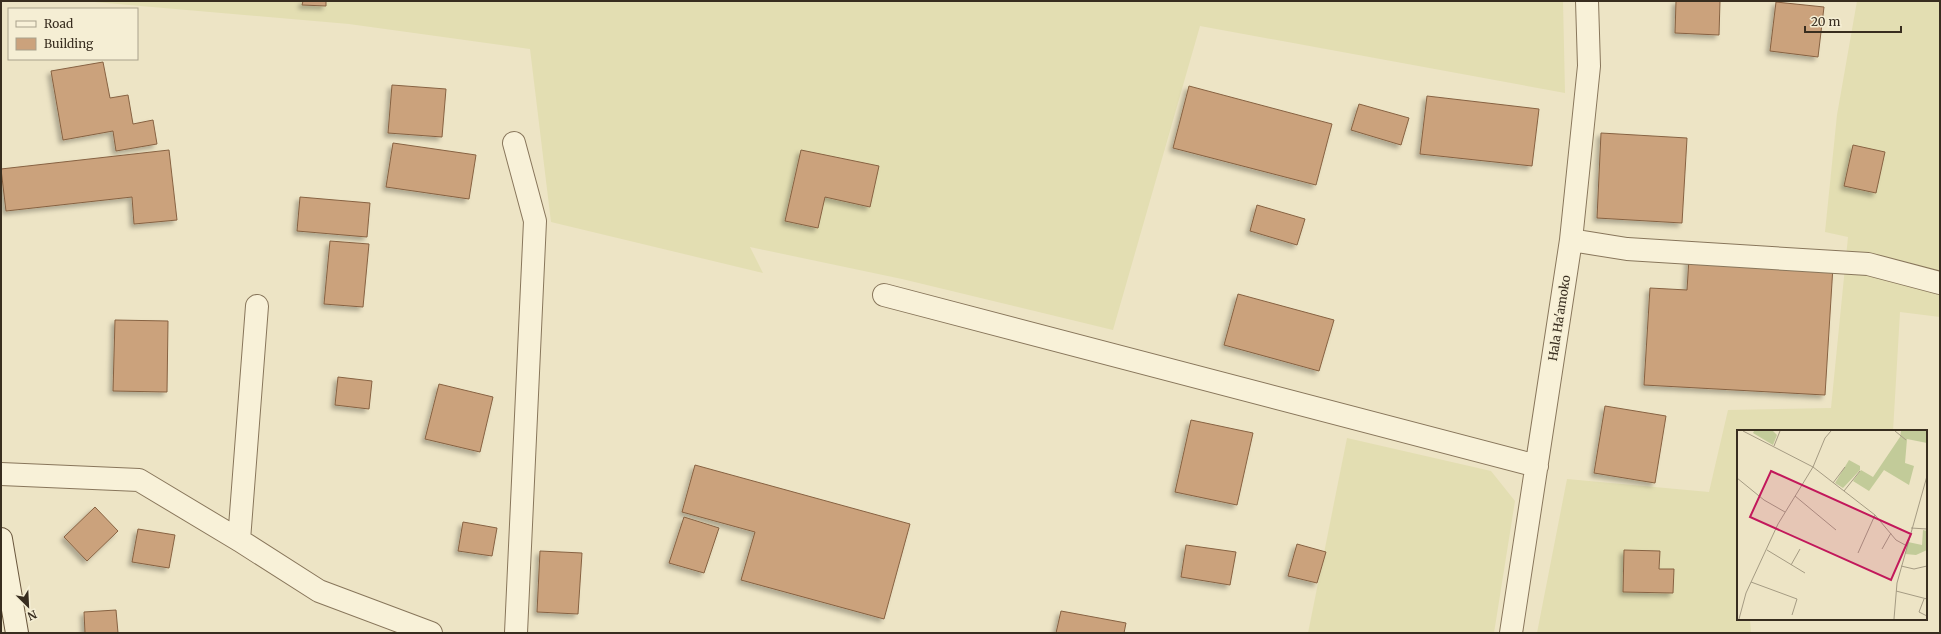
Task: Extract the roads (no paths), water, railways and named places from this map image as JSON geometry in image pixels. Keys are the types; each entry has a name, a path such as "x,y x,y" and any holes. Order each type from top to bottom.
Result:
{"street":[{"name":"Hala Ha'amoko","path":"1512,633 1571,240 1589,66 1587,1"},
{"path":"514,143 535,221 516,633"},
{"path":"1571,240 1627,249 1868,264 1940,283"},
{"path":"884,295 1537,466"},
{"path":"239,540 257,306"},
{"path":"1,474 139,480 239,540 319,591 431,633"},
{"path":"1,539 17,633"}]}
